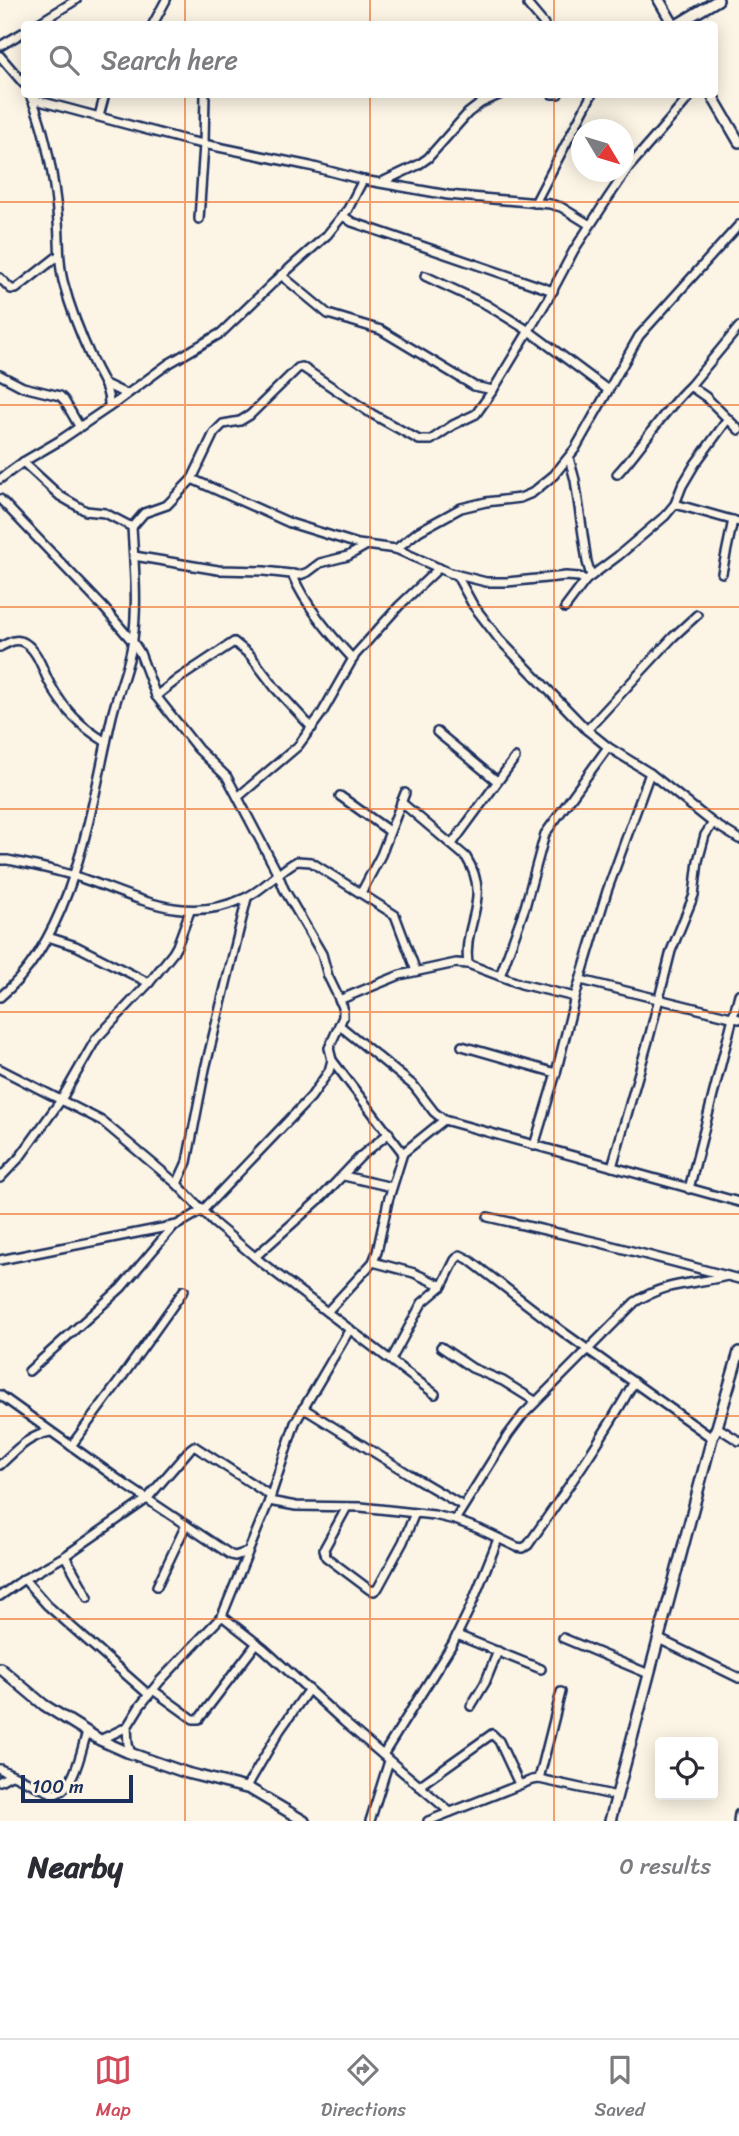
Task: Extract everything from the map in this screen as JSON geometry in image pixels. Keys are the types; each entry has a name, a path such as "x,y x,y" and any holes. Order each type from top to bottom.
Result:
{"street":[{"path":"42,21 76,0"},
{"path":"155,21 166,0"},
{"path":"659,0 674,21"},
{"path":"681,21 718,0"},
{"path":"528,5 541,21"},
{"path":"0,46 21,34"},
{"path":"0,56 21,80"},
{"path":"31,98 39,116 55,200 58,256 63,282 93,364 105,384 109,407"},
{"path":"35,98 204,144 363,180 448,195 561,206 590,225"},
{"path":"99,116 104,98"},
{"path":"199,219 205,98"},
{"path":"382,182 428,158 468,113 492,98"},
{"path":"535,202 590,98"},
{"path":"0,997 18,980 48,937 73,876 87,830 106,742 133,642 135,618 132,527 144,513 167,505 191,479 214,433 223,424 240,421 250,415 298,368 302,367 372,414 419,440 431,440 476,414 529,331 590,225 629,167 689,98"},
{"path":"713,98 739,142"},
{"path":"0,479 109,407 168,364 220,333 281,275 308,254 343,216 363,180"},
{"path":"343,216 352,222 553,291"},
{"path":"396,549 419,531 461,508 532,494 554,475 569,458 639,336 739,225"},
{"path":"0,278 11,289 16,289 58,256"},
{"path":"281,275 328,314 381,330 474,386 493,390"},
{"path":"425,276 488,305 529,331 608,390"},
{"path":"617,474 636,454 675,400 739,327"},
{"path":"0,375 23,387 60,396 79,426"},
{"path":"105,384 126,394"},
{"path":"690,386 706,397 739,430"},
{"path":"565,608 588,578 650,530 675,504 695,464 728,419"},
{"path":"569,458 575,480 588,578"},
{"path":"23,462 61,496 86,511 105,513 132,527"},
{"path":"191,479 290,523 338,538 396,549 439,568 486,582 566,576 588,578"},
{"path":"0,499 133,642 140,653 156,696 198,749 227,777 284,889 322,954 328,976 343,1007 343,1017 329,1048 332,1060 403,1153"},
{"path":"675,504 736,521 722,573"},
{"path":"134,556 218,570 264,570 300,575 320,563 348,556 367,545"},
{"path":"238,797 298,746 312,728 353,659 391,615 439,568"},
{"path":"292,574 323,623 353,659"},
{"path":"456,574 473,605 499,639 587,730 608,747 650,773 713,823 739,839"},
{"path":"587,730 696,615"},
{"path":"0,647 13,640 27,643 67,710 84,729 106,742"},
{"path":"156,696 234,642 250,655 276,689 312,728"},
{"path":"437,732 497,781"},
{"path":"500,976 525,907 545,834 608,747"},
{"path":"452,844 515,758"},
{"path":"534,1146 607,891 650,773"},
{"path":"361,893 381,855 405,793"},
{"path":"340,796 389,831"},
{"path":"401,802 452,844 471,864 479,900 467,940 468,964"},
{"path":"612,1167 671,951 694,895 698,861 705,835 713,823"},
{"path":"0,860 73,876 163,906 190,911 229,905 247,898 297,861 311,862 395,915 416,971"},
{"path":"265,886 284,889"},
{"path":"177,1184 187,1162 205,1069 247,898"},
{"path":"0,1178 20,1157 61,1100 96,1039 149,983 177,946 190,911"},
{"path":"48,937 76,946 149,983"},
{"path":"339,1000 416,971 456,963 468,964 575,997"},
{"path":"581,981 736,1018"},
{"path":"689,1189 736,1018 739,994"},
{"path":"339,1025 414,1086 434,1112 444,1120 739,1202"},
{"path":"462,1046 556,1073"},
{"path":"29,1371 121,1287 172,1228 203,1210 312,1097 330,1071 332,1060"},
{"path":"0,1069 102,1121 177,1184 215,1223 255,1257 435,1394"},
{"path":"327,1312 373,1262 403,1153 444,1120"},
{"path":"255,1257 344,1176 361,1156 389,1133"},
{"path":"344,1176 392,1187"},
{"path":"488,1217 739,1279"},
{"path":"0,1260 143,1231 172,1228"},
{"path":"391,1360 422,1303 442,1286 460,1255 712,1438"},
{"path":"373,1262 414,1273 442,1286"},
{"path":"455,1520 508,1434 535,1401 635,1302 671,1285 727,1276"},
{"path":"71,1446 184,1290"},
{"path":"100,1740 127,1727 151,1693 222,1616 270,1498 295,1423 350,1329"},
{"path":"441,1347 471,1367 503,1381 535,1401"},
{"path":"610,1821 712,1438 718,1427 739,1352"},
{"path":"0,1596 65,1556 147,1499 194,1447 270,1498 296,1506 347,1507 415,1513 455,1520 523,1548 528,1545 604,1435 634,1382"},
{"path":"0,1395 231,1555 247,1552"},
{"path":"303,1408 463,1506"},
{"path":"718,1427 739,1441"},
{"path":"0,1465 26,1441 36,1435 50,1432"},
{"path":"347,1507 323,1553 374,1591 403,1542 415,1513"},
{"path":"157,1586 186,1525"},
{"path":"370,1821 386,1758 457,1635 498,1539"},
{"path":"65,1556 88,1597"},
{"path":"24,1579 47,1605 151,1693 193,1719 199,1719 257,1643"},
{"path":"222,1616 257,1643 450,1812"},
{"path":"457,1635 541,1669"},
{"path":"563,1638 649,1674"},
{"path":"659,1639 739,1678"},
{"path":"471,1706 485,1683 498,1651"},
{"path":"0,1668 44,1705 100,1740 187,1773 260,1793 304,1821"},
{"path":"246,1788 280,1730 309,1689"},
{"path":"538,1779 561,1692"},
{"path":"127,1727 131,1754"},
{"path":"0,1769 54,1794 62,1792 71,1780 87,1732"},
{"path":"419,1786 492,1734 499,1741 519,1784"},
{"path":"0,1781 12,1775"},
{"path":"428,1821 519,1784 538,1779 617,1796"},
{"path":"738,1821 739,1814"}]}
